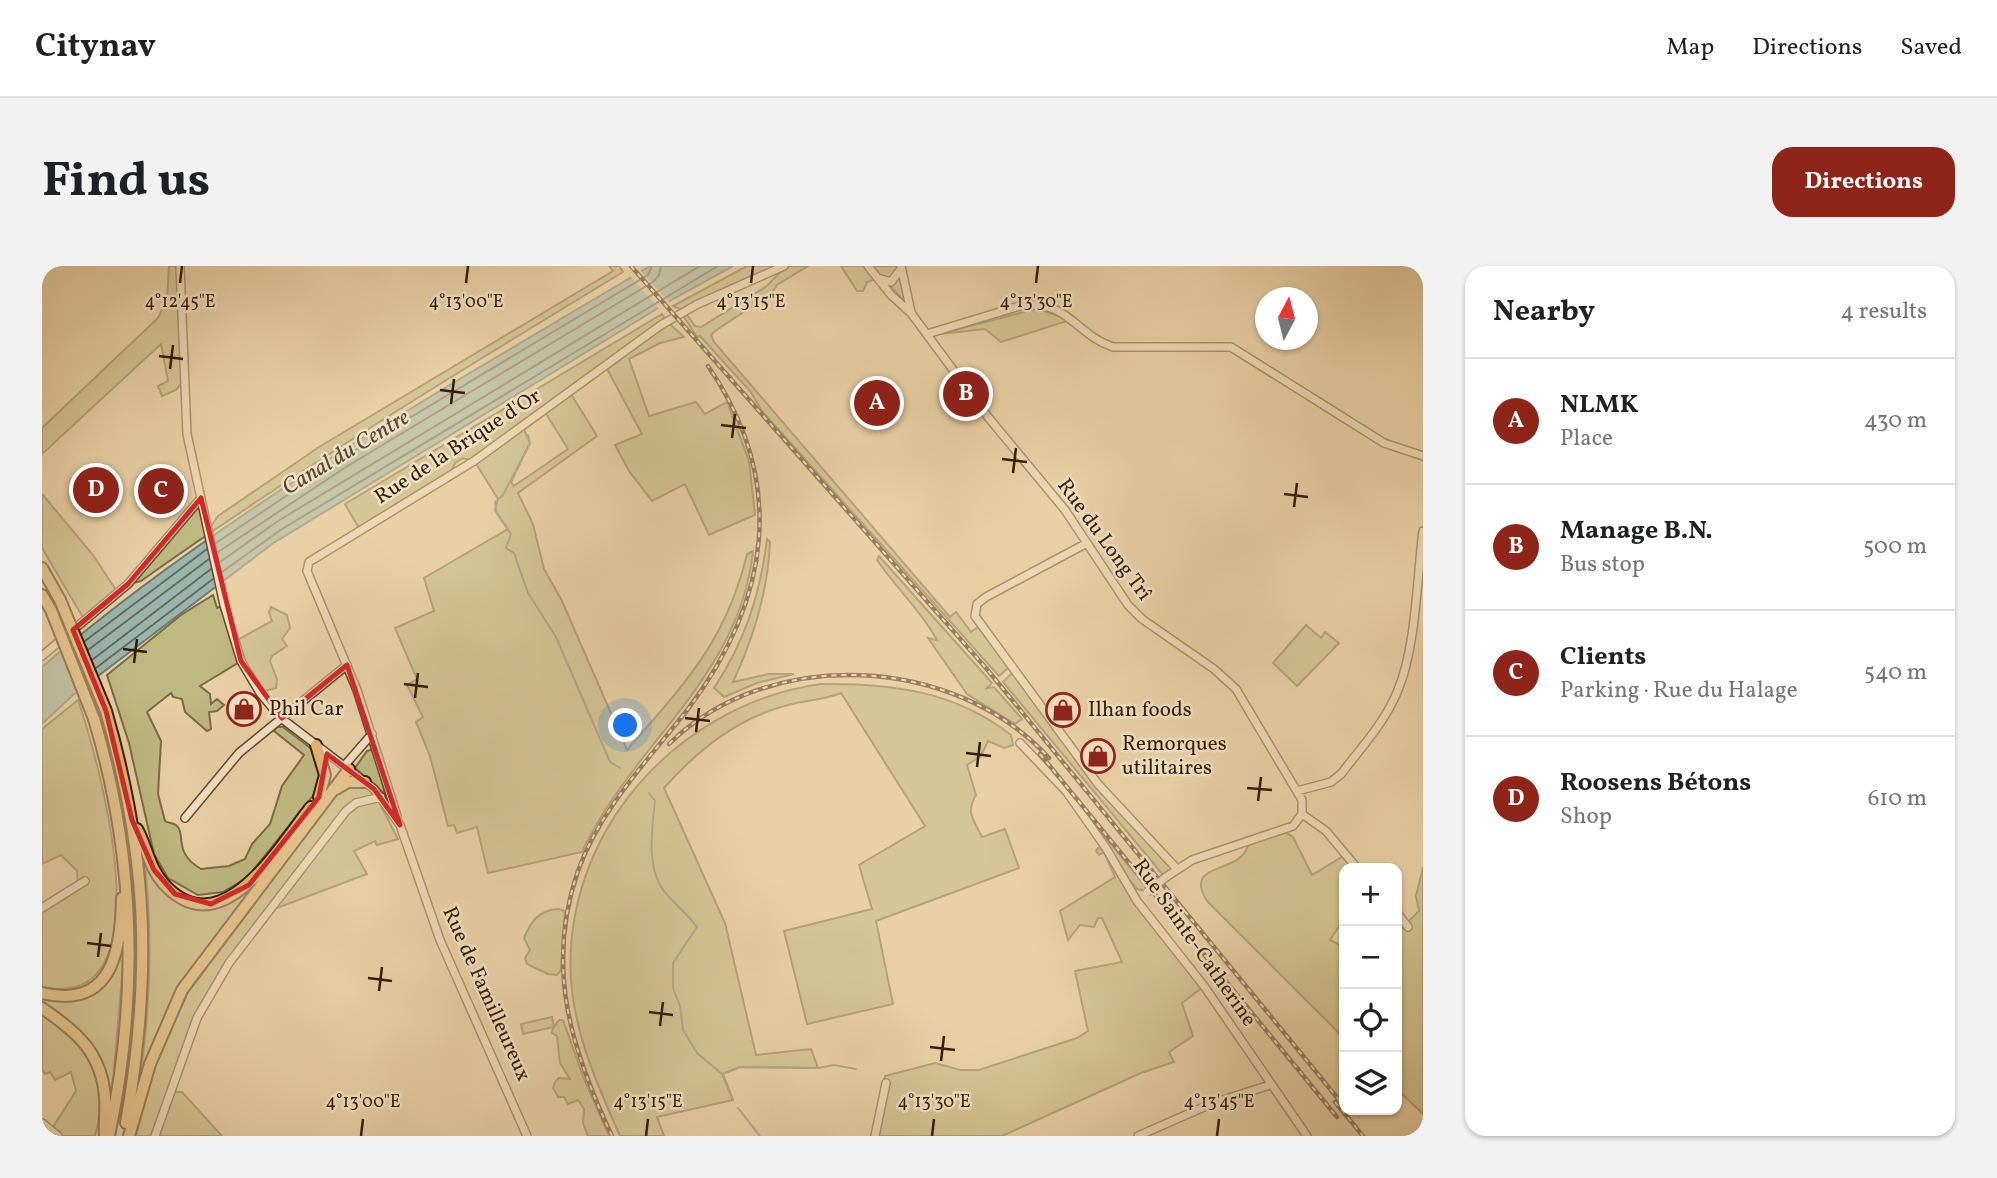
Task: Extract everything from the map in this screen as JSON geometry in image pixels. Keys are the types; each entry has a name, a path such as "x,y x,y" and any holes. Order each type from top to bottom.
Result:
{"highway":[{"path":"42,568 60,600 106,711 132,821 142,895 144,962 136,1058 123,1136"},
{"path":"42,595 51,610 94,719 117,810 127,878 129,993 123,1058 107,1136"},
{"path":"316,745 325,775 319,797"},
{"path":"132,821 163,882 185,900 211,904 248,885 319,797 347,768"},
{"path":"129,1136 150,1064 182,990 347,768"},
{"path":"331,793 348,782 365,782"},
{"path":"42,993 79,995 104,978 120,942 122,898 127,878"},
{"path":"42,1008 75,1033 95,1057 103,1081 107,1136"}],"street":[{"name":"Rue de Familleureux","path":"180,266 185,421 207,531 241,661 260,692 281,718 365,782 380,797 400,825"},
{"name":"Rue de la Brique d'Or","path":"307,571 312,558 474,461 629,349 698,303 784,266"},
{"path":"869,266 891,295 911,313"},
{"path":"878,278 891,282 902,267"},
{"path":"902,267 911,313"},
{"path":"929,337 1023,305 1038,304 1063,311 1096,341 1113,347 1231,347 1243,352 1384,443 1423,456"},
{"name":"Rue du Long Trî","path":"911,313 1087,543 1137,614 1214,669 1236,689 1302,800 1303,814"},
{"path":"42,656 128,584 201,498"},
{"path":"1297,791 1331,782 1341,774 1388,712 1398,692 1406,660 1423,531"},
{"path":"1087,543 986,597 977,604 975,616 1098,784 1177,869"},
{"name":"Rue de Familleureux","path":"307,571 347,665 372,734 442,945 527,1136"},
{"path":"185,818 230,762 347,665"},
{"path":"347,768 372,734"},
{"name":"Rue Sainte-Catherine","path":"1020,743 1071,798 1106,848 1137,901 1204,986 1307,1136"},
{"path":"155,1136 197,1018 229,963 346,811 356,803 380,797"},
{"path":"1137,901 1192,860 1293,826 1303,814 1326,831 1353,863"},
{"path":"42,908 85,881"},
{"path":"1402,919 1408,927"},
{"path":"875,1136 886,1083"},
{"path":"1138,1136 1213,1103 1270,1085"},
{"path":"42,1123 58,1136"}],"highlighted area":[{"path":"201,498 241,661 282,718 347,665 400,825 374,789 327,754 319,797 249,885 211,904 175,894 154,870 132,820 106,711 73,630 128,584"}],"shaded area":[{"path":"169,266 179,266 182,383 176,390 162,396 158,386 168,381 161,344 42,454 42,428 158,318 167,299"},
{"path":"609,266 619,266 623,272 319,461 141,581 128,584 201,498 208,531 218,516 319,447 613,271"},
{"path":"747,266 784,266 685,312 695,326 701,327 767,286 786,266 808,266 777,285 771,294 715,331 711,335 714,342 950,617 956,612 971,632 981,625 1010,666 999,676 762,411 750,391 700,336 697,337 684,317 684,311 673,306"},
{"path":"841,266 901,266 899,274 905,302 887,282 878,278 867,282 863,291 857,291"},
{"path":"1031,310 1044,311 1070,320 1001,342 985,329 940,334"},
{"path":"662,314 664,317 661,325 671,325 684,337 660,343 629,359 649,416 696,402 705,414 727,402 749,461 755,515 709,535 685,484 652,501 629,471 615,445 642,434 606,367 571,394 597,436 518,493 533,524 544,569 562,601 627,750 667,704 715,637 738,585 747,554 753,551 744,596 728,636 706,674 603,813 582,852 488,873 477,827 457,833 454,825 448,826 430,756 416,722 423,717 407,685 417,679 395,628 434,611 424,578 508,529 495,510 498,499 475,462 463,458 455,463 452,470 360,530 345,504","holes":["545,412 568,449 514,486 511,482 530,443 523,427"]},
{"path":"42,494 93,555 118,593 85,621 42,548"},
{"path":"767,539 770,542 769,561 763,596 733,682 769,674 794,674 757,683 724,697 714,688 750,617"},
{"path":"879,556 992,683 987,688 994,687 1022,719 1015,724 967,694 928,638 937,640 931,630 877,560"},
{"path":"213,595 217,608 224,605 241,661 200,686 210,694 211,704 217,699 224,705 217,711 209,712 211,729 207,731 185,712 182,699 173,697 171,693 147,712 161,741 158,794 165,821 179,829 186,856 201,869 229,866 245,859 252,844 270,824 282,786 304,755 274,731 277,727 283,727 313,750 321,771 315,793 248,877 223,892 198,895 168,878 154,854 129,743 107,675 181,615"},
{"path":"271,607 287,615 290,628 282,639 287,646 272,656 270,661 277,679 276,688 265,691 240,654 239,639 272,621 269,612"},
{"path":"1306,625 1321,638 1325,632 1339,643 1297,686 1273,663"},
{"path":"1011,674 1017,675 1098,784 1177,869 1163,875 1003,682"},
{"path":"821,684 897,688 945,699 990,720 1011,735 1013,745 1004,748 988,741 981,756 967,765 976,795 971,812 982,837 1005,829 1019,868 876,921 893,1004 807,1024 784,931 872,909 859,865 925,826 841,693 769,711 720,737 664,788 725,923 756,1055 811,1049 818,1068 740,1067 723,1074 733,1100 657,1117 664,1136 620,1136 582,1041 573,1001 573,926 586,875 608,827 639,784 676,748 720,718 769,696"},
{"path":"78,700 99,773 109,823 116,875 115,923 105,962 81,985 42,987 42,908 78,885 77,871 61,855 42,864 42,729"},
{"path":"367,751 375,752 385,794 355,768"},
{"path":"359,785 374,789 371,796 381,797 381,806 398,839 377,845 375,841 354,851 367,874 269,911 238,950 197,1018 170,1092 182,1092 222,1136 136,1136 155,1065 188,992 333,797 343,789"},
{"path":"1074,799 1147,888 1145,891 1137,889 1125,875 1137,901 1204,986 1182,1003 1193,1036 1169,1052 1174,1062 1141,1073 1002,1136 875,1136 885,1076 935,1063 960,1070 979,1070 1077,1038 1088,1031 1075,971 1122,962 1102,918 1098,918 1094,927 1080,925 1068,940 1060,911 1115,877 1104,852 1099,855 1096,851 1098,848 1103,850"},
{"path":"1282,830 1293,837 1312,875 1345,855 1352,863 1339,863 1339,926 1330,940 1339,944 1339,1033 1207,901 1201,888 1202,879 1208,873 1237,860 1245,852 1249,841"},
{"path":"143,849 160,885 212,907 263,874 180,988 161,1024 137,1096 148,1004 150,942"},
{"path":"1423,867 1423,1114 1402,1094 1402,928 1419,911 1416,896"},
{"path":"558,909 565,911 561,970 557,975 548,974 527,964 525,958 530,950 524,938 536,918"},
{"path":"126,930 110,1115 102,1075 92,1050 75,1030 42,1004 42,995 82,998 123,945"},
{"path":"42,1013 73,1038 93,1064 101,1095 95,1136 60,1136 51,1130 76,1091 71,1072 55,1080 50,1072 45,1074 42,1069"},
{"path":"552,1017 554,1027 559,1020 563,1020 584,1079 609,1136 588,1136 583,1123 584,1109 578,1100 568,1104 564,1097 558,1097 553,1088 559,1078 570,1079 560,1063 557,1036 552,1033 553,1027 523,1034 521,1024"}],"water":[{"name":"Canal du Centre","path":"650,266 733,266 673,299 272,544 73,695 42,724 42,667 113,609 261,503 337,454"}],"pier":[{"path":"639,269 671,304 661,311 629,275"}],"waterway":[{"path":"528,435 530,443 503,495 495,502 497,514 511,534 506,548 514,553 528,593 556,637 610,762 620,768"},
{"path":"649,793 655,801 652,860 658,882 697,927 673,963 673,988 680,1006 683,1030 697,1053 722,1074 733,1100"},
{"path":"818,1068 834,1065 856,1069"},
{"path":"722,1074 740,1067 811,1068"},
{"path":"738,1108 760,1136"}],"railway":[{"path":"631,266 986,668 1339,1100"},
{"path":"612,1136 585,1071 567,1007 563,974 568,906 587,848 612,806 688,709 716,668 737,626 751,583 759,540 758,497 750,453 733,410 708,366"},
{"path":"669,744 710,712 758,690 809,678 862,675 914,682 964,698 1010,724 1049,758"},
{"path":"1040,754 1337,1117"},
{"path":"1335,1102 1363,1136"}],"place":[{"name":"Manage B.N.","path":"966,394"},
{"name":"NLMK","path":"877,403"},
{"name":"Roosens Bétons","path":"96,490"},
{"name":"Clients","path":"161,491"},
{"name":"Phil Car","path":"244,709"},
{"name":"Ilhan foods","path":"1063,710"},
{"name":"Remorques utilitaires","path":"1098,756"}]}
